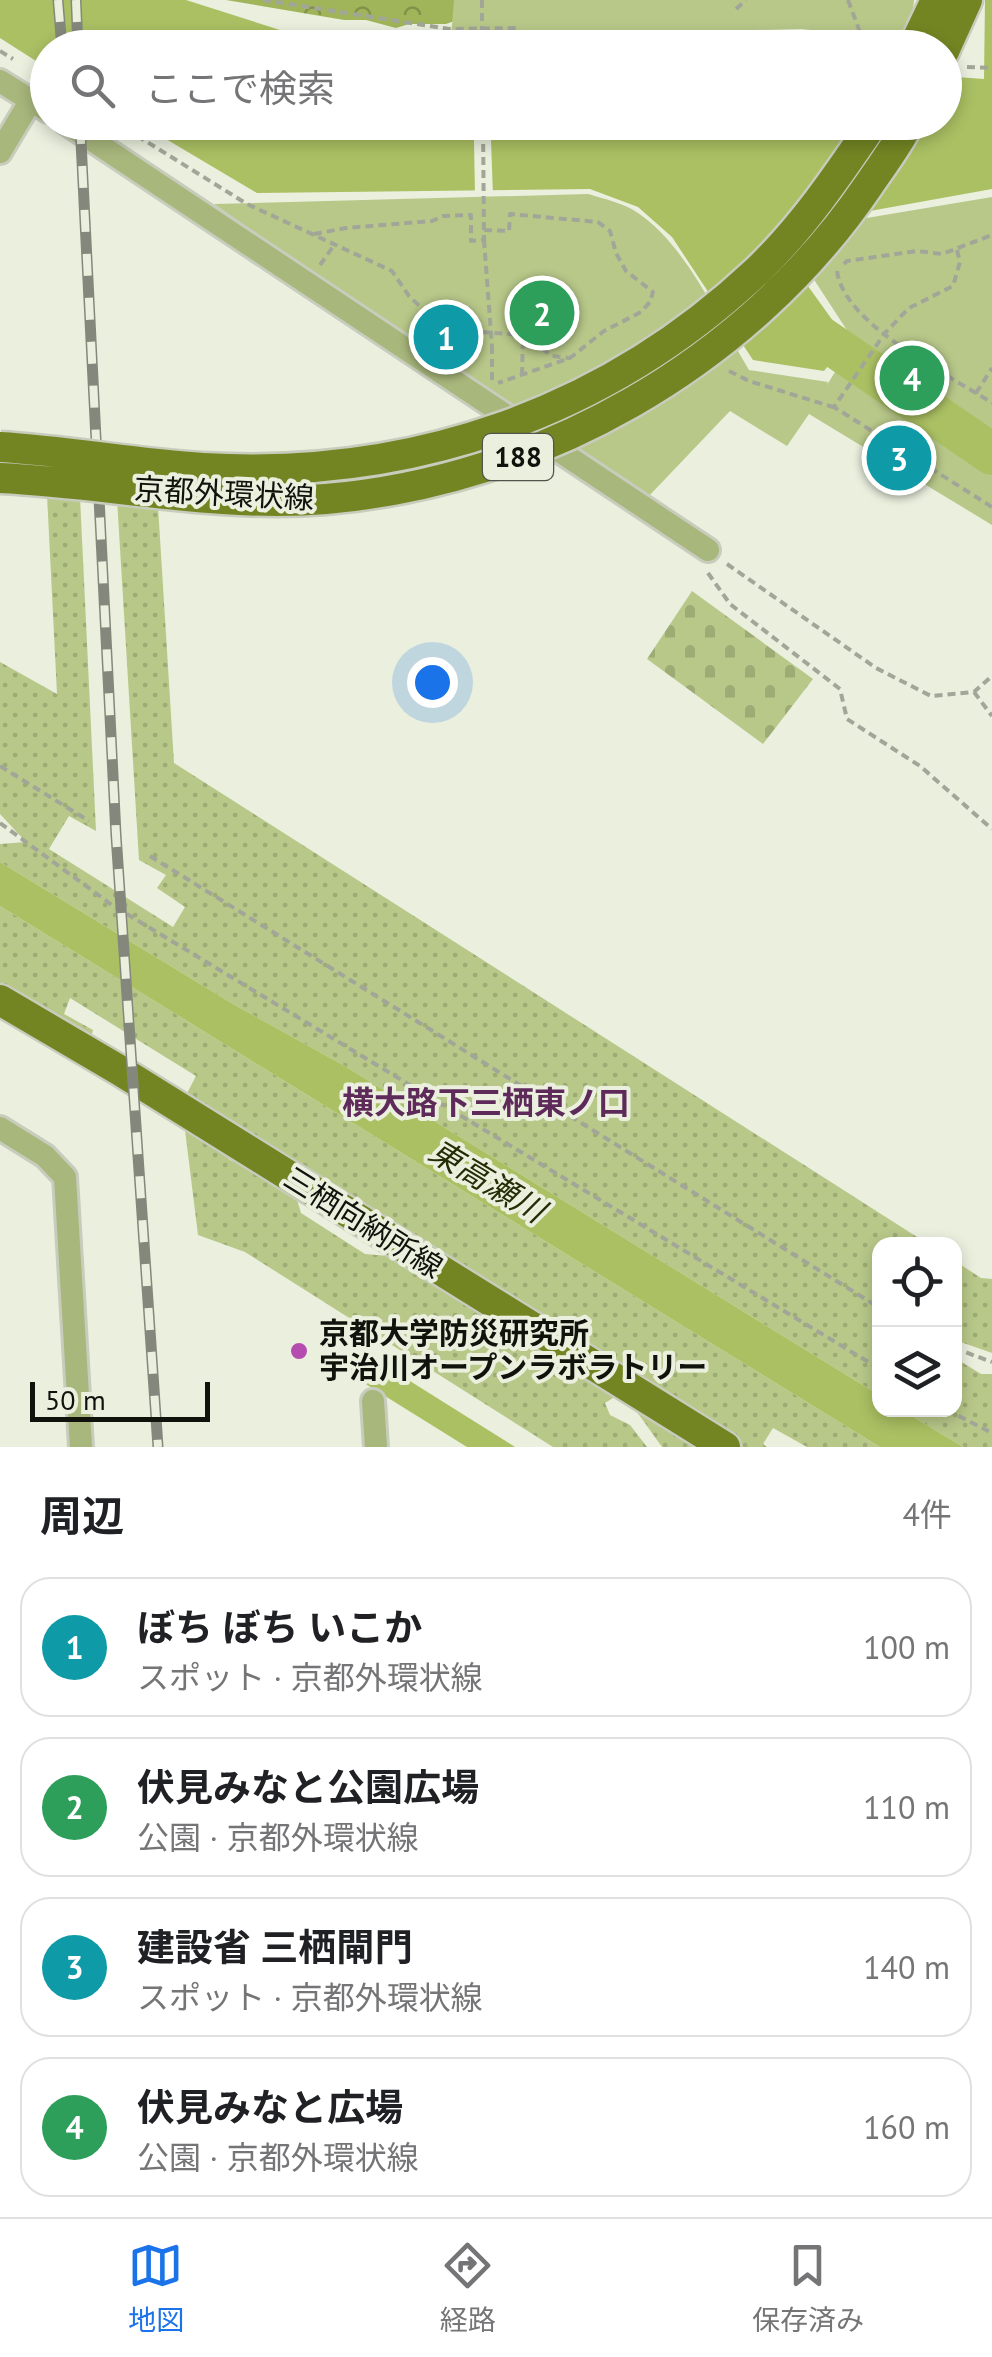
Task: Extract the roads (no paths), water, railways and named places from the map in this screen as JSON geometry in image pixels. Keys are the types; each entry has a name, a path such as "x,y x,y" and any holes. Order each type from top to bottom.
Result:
{"main road":[{"path":"936,0 937,30"},
{"path":"948,30 966,0"},
{"name":"京都外環状線","path":"0,447 204,468 254,468 389,459 488,433 578,396 690,330 759,269 820,201 862,140"},
{"name":"京都外環状線","path":"0,478 224,500 324,500 429,484 513,459 648,393 768,304 844,222 897,140"},
{"name":"三栖向納所線","path":"0,1000 120,1070 725,1447"}],"street":[{"path":"0,82 30,100"},
{"path":"0,152 30,116"},
{"path":"92,140 703,548"},
{"path":"0,1128 45,1156 65,1177 80,1447"},
{"path":"373,1402 376,1447"}],"water":[{"path":"0,0 186,0 280,30 30,30 30,57 0,38"},
{"path":"985,0 992,0 992,189 781,227 772,236 846,339 844,343 849,347 835,370 828,366 824,371 753,360 672,237 638,207 590,189 257,193 168,140 962,140 962,77 984,79"},
{"path":"871,358 992,434 992,474 857,386"},
{"name":"東高瀬川","path":"0,862 233,1004 343,1065 872,1391 872,1417 914,1417 963,1447 880,1447 0,906"},
{"path":"362,1351 515,1447 467,1447 348,1373"}],"waterway":[{"path":"797,321 992,454"}],"railway":[{"path":"58,0 60,30"},
{"path":"76,0 77,30"},
{"path":"81,140 116,835 158,1447"}],"place":[{"name":"伏見みなと公園広場","path":"542,313"},
{"name":"ぼち ぼち いこか","path":"446,337"},
{"name":"伏見みなと広場","path":"912,378"},
{"name":"建設省 三栖閘門","path":"899,458"},
{"name":"京都大学防災研究所 宇治川オープンラボラトリー","path":"299,1351"}],"district":[{"name":"横大路下三栖東ノ口","path":"486,1103"}]}
